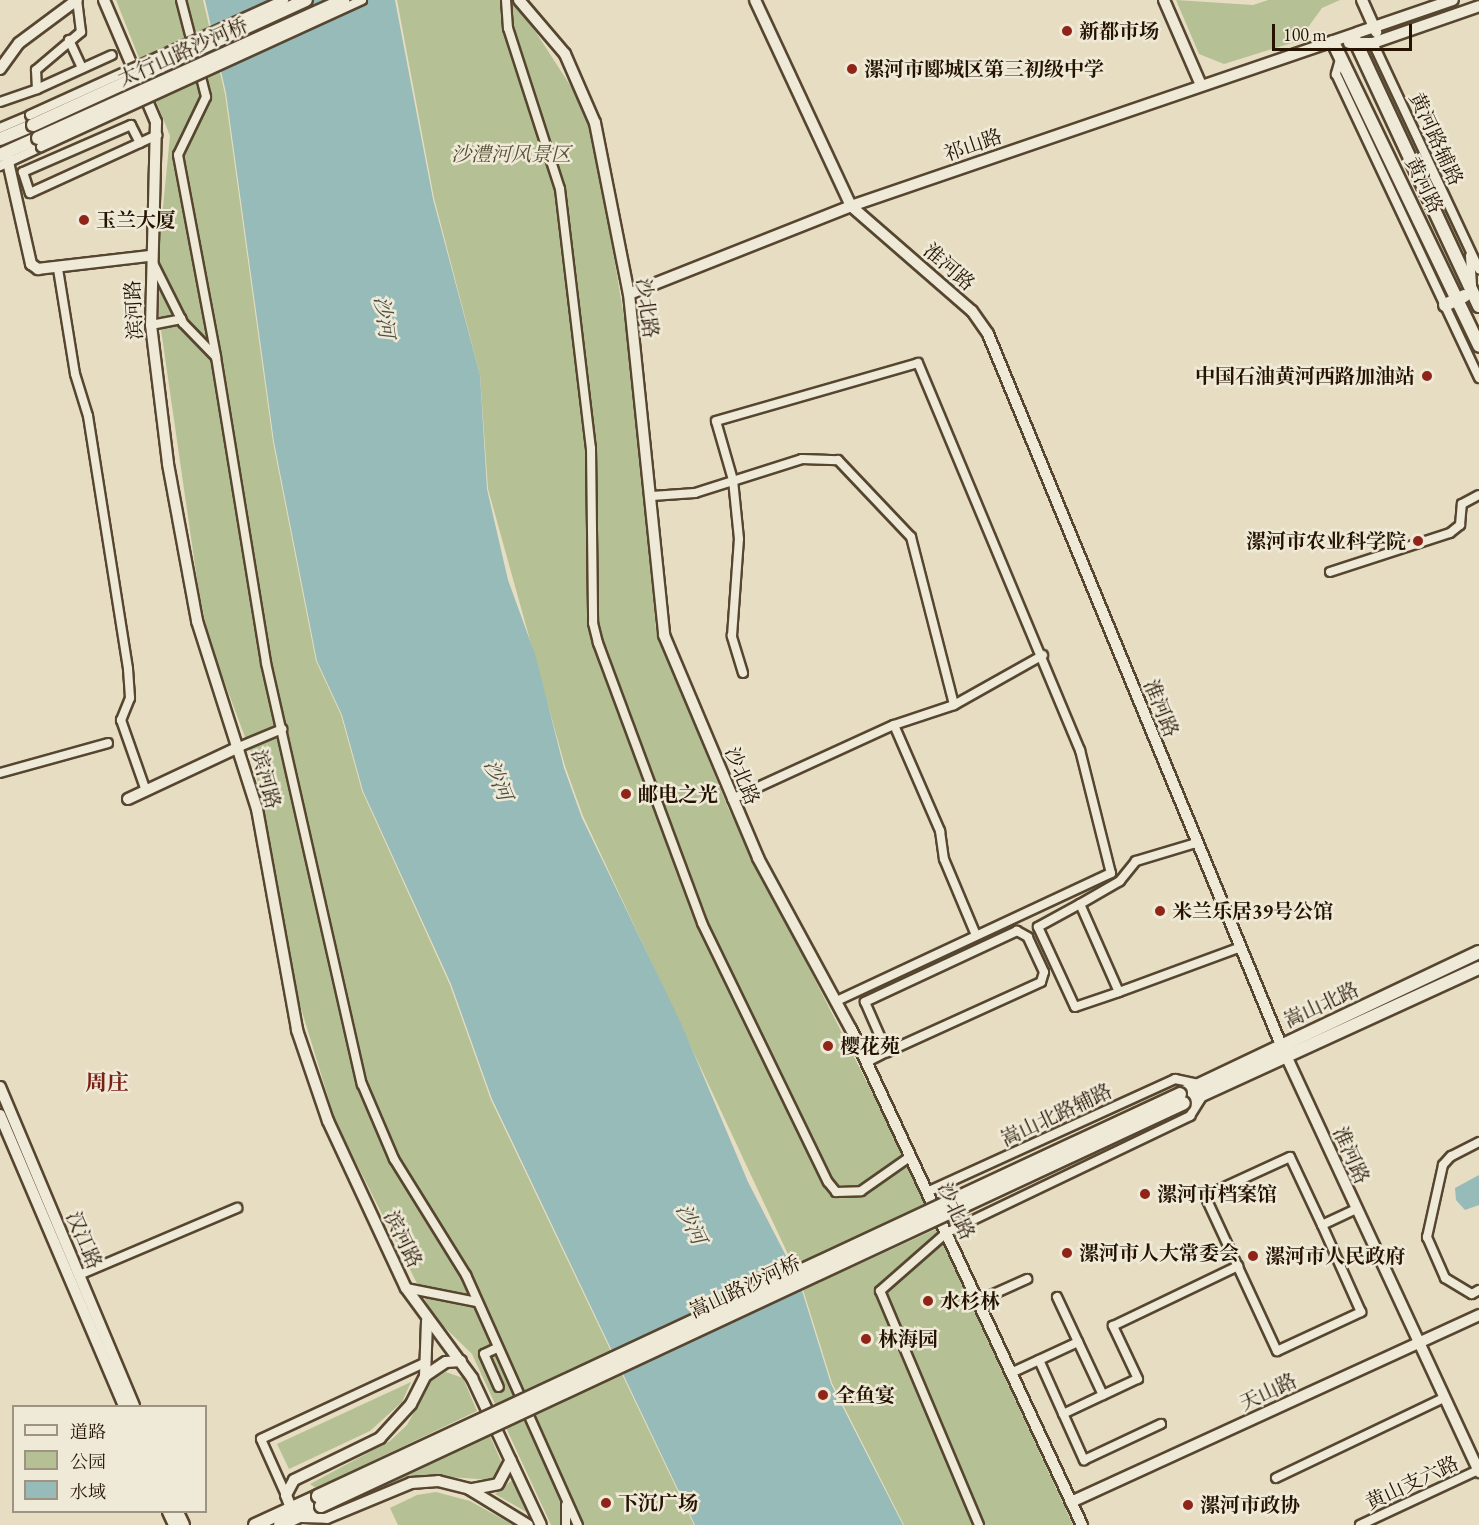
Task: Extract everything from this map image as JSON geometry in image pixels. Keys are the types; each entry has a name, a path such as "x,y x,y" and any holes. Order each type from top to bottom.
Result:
{"main road":[{"name":"太行山路沙河桥","path":"0,139 31,120 306,0"},
{"name":"太行山路沙河桥","path":"4,159 343,0"},
{"name":"黄河路","path":"1355,39 1476,291 1479,306"},
{"name":"黄河路","path":"1334,42 1479,346"},
{"path":"1445,305 1476,291"},
{"name":"嵩山北路","path":"1284,1051 1479,952"},
{"name":"嵩山北路","path":"1182,1098 1284,1051 1479,968"},
{"name":"嵩山路沙河桥","path":"255,1525 290,1519 319,1501 1182,1098"}],"street":[{"path":"0,69 20,43 77,0 81,32 36,70 37,89"},
{"name":"滨河路","path":"104,0 150,104 157,135 149,256 151,325 168,464 197,621 257,808 297,1030 328,1121 406,1288 427,1322 461,1361 541,1525"},
{"path":"181,0 206,98 178,155 216,357 266,663 362,1084 394,1159 453,1250 578,1525"},
{"path":"0,128 31,120 284,0"},
{"path":"39,143 362,0"},
{"path":"506,0 508,28 560,189 591,448 593,623 598,643 702,923 828,1182 836,1192 861,1191 911,1156"},
{"name":"沙北路","path":"519,0 565,54 588,98 629,294 652,496 664,635 758,858 867,1062 1082,1525"},
{"name":"淮河路","path":"755,0 851,206 972,311 988,334 1196,843 1284,1051 1479,1471"},
{"path":"1164,0 1201,85"},
{"path":"1362,0 1375,28 1377,42"},
{"name":"祁山路","path":"1355,39 1375,28 1453,0"},
{"name":"祁山路","path":"629,294 851,206 1201,85 1334,42 1355,39 1377,42 1479,6"},
{"path":"69,40 82,68"},
{"name":"黄河路辅路","path":"1377,42 1479,269"},
{"path":"0,102 37,89 112,55"},
{"path":"1341,56 1336,74 1479,378"},
{"path":"140,143 131,124 23,172 30,193 140,143 157,135"},
{"path":"4,159 31,264 58,268 149,256 181,319 216,357"},
{"name":"黄河路辅路","path":"1470,249 1476,291"},
{"path":"58,268 75,374 88,416 128,669 130,698 121,720 146,791"},
{"path":"151,325 181,319"},
{"path":"743,673 732,636 739,539 733,480 716,421 918,363 1044,655 1080,750 1111,873 836,1002"},
{"path":"652,496 695,493 802,459 838,460 884,505 911,537 954,705"},
{"path":"1330,572 1450,532 1460,525 1462,504 1479,495"},
{"path":"732,799 894,725 954,705 1044,655"},
{"path":"894,725 940,831 944,859 976,935"},
{"path":"128,799 282,729"},
{"path":"0,773 108,743"},
{"path":"1196,843 1136,861 1120,880 1038,927 1075,1007 1240,947"},
{"path":"1080,904 1119,992"},
{"path":"867,1062 1041,982 1044,972 1028,937 1017,931 865,1002 887,1052"},
{"name":"嵩山北路辅路","path":"927,1192 1174,1079 1202,1089"},
{"name":"汉江路","path":"0,1087 133,1405"},
{"path":"979,1525 880,1291 946,1233 1190,1116 1202,1089"},
{"name":"汉江路","path":"0,1115 123,1405"},
{"path":"1479,1142 1451,1156 1443,1165 1427,1237 1445,1278 1472,1294 1479,1290"},
{"path":"1290,1157 1322,1225 1361,1312 1277,1351 1205,1196 1290,1157"},
{"path":"79,1275 237,1208"},
{"path":"1322,1225 1356,1209"},
{"path":"1063,1414 1138,1379 1113,1326 1238,1266"},
{"path":"978,1302 1027,1279"},
{"path":"406,1288 477,1302"},
{"path":"1057,1297 1103,1395"},
{"name":"天山路","path":"1071,1502 1479,1315"},
{"path":"425,1376 427,1322"},
{"path":"1011,1373 1078,1342"},
{"path":"497,1348 484,1354 499,1386"},
{"path":"1039,1360 1084,1460 1161,1424"},
{"path":"286,1495 294,1480 380,1438 397,1423 425,1376 446,1362 461,1361"},
{"path":"426,1362 261,1440 286,1495 290,1519 327,1518 411,1483 438,1481 469,1489 528,1525"},
{"path":"1276,1478 1444,1398"},
{"path":"469,1489 498,1484 511,1460"},
{"name":"黄山支六路","path":"1360,1525 1479,1471"},
{"path":"566,1525 567,1502"}],"green space":[{"path":"116,0 203,0 225,94 273,442 316,661 341,715 362,791 450,985 491,1100 694,1525 551,1525 472,1354 434,1317 336,1123 285,956 254,761 209,641 198,586 159,316 160,237 170,136"},
{"name":"沙澧河风景区","path":"397,0 515,0 581,102 593,132 624,317 639,428 656,630 728,808 928,1203 841,1244 851,1268 936,1229 1073,1525 904,1525 832,1383 800,1280 583,816 565,766 488,489 480,375 434,198"},
{"path":"1176,0 1253,5 1268,0 1340,0 1322,8 1298,41 1224,64 1199,54"},
{"path":"446,1372 463,1378 477,1411 316,1488 310,1484 390,1441 407,1425 431,1381"},
{"path":"411,1382 402,1402 370,1431 289,1469 277,1444"},
{"path":"490,1436 501,1461 498,1476 492,1480 420,1475 326,1512"},
{"path":"512,1480 528,1513 495,1494"},
{"path":"436,1492 470,1501 513,1525 398,1525 390,1508 417,1495"}],"water":[{"name":"沙河","path":"205,0 395,0 433,199 480,375 487,489 508,580 536,657 564,768 582,818 681,1023 748,1182 799,1281 831,1384 903,1525 695,1525 492,1099 451,984 363,791 342,715 317,661 274,442 226,93"},
{"path":"1479,1175 1479,1205 1465,1210 1456,1200 1455,1188"}],"place":[{"name":"新都市场","path":"1067,31"},
{"name":"漯河市郾城区第三初级中学","path":"852,69"},
{"name":"玉兰大厦","path":"84,220"},
{"name":"中国石油黄河西路加油站","path":"1427,376"},
{"name":"漯河市农业科学院","path":"1418,541"},
{"name":"邮电之光","path":"626,794"},
{"name":"米兰乐居39号公馆","path":"1160,911"},
{"name":"樱花苑","path":"828,1046"},
{"name":"漯河市档案馆","path":"1145,1194"},
{"name":"漯河市人大常委会","path":"1067,1253"},
{"name":"漯河市人民政府","path":"1253,1256"},
{"name":"水杉林","path":"928,1301"},
{"name":"林海园","path":"866,1339"},
{"name":"全鱼宴","path":"823,1395"},
{"name":"下沉广场","path":"606,1503"},
{"name":"漯河市政协","path":"1188,1505"}],"district":[{"name":"周庄","path":"107,1083"}]}
